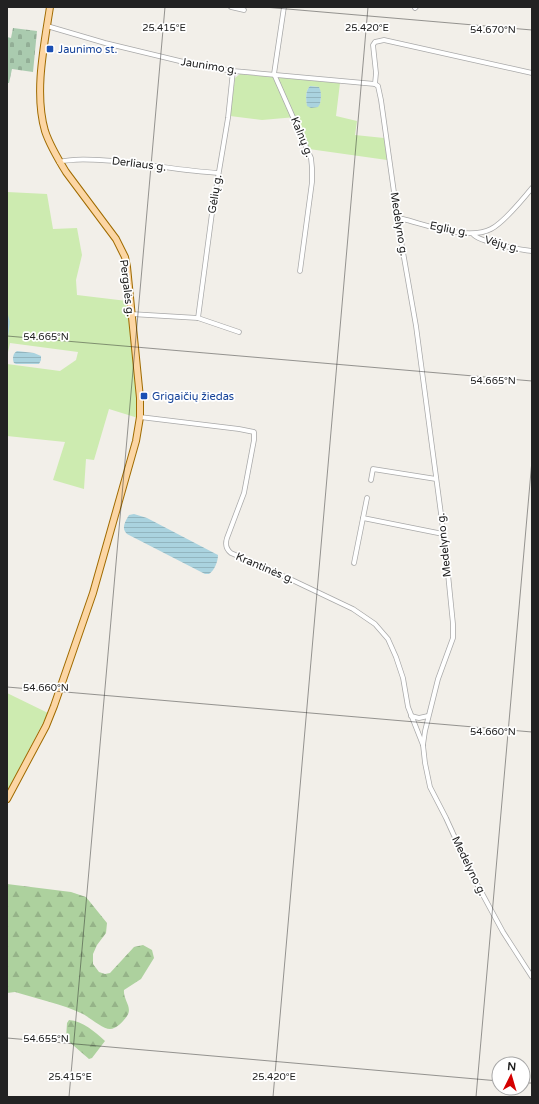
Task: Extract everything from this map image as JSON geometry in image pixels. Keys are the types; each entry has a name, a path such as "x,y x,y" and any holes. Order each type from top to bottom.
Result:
{"main road":[{"name":"Pergalės g.","path":"7,799 50,717 93,592 136,441 140,417 140,398 127,267 122,251 116,239 59,162 45,132 40,106 41,82 50,7"}],"street":[{"path":"231,7 244,10"},
{"path":"274,74 284,7"},
{"name":"Jaunimo g.","path":"47,26 172,60 233,71 376,85"},
{"path":"376,85 373,45 378,41 384,40 532,73"},
{"name":"Gėlių g.","path":"198,318 218,173 228,118 233,71"},
{"name":"Kalnų g.","path":"274,74 308,152 312,168 312,182 300,271"},
{"name":"Medelyno g.","path":"376,85 381,100 398,219 416,326 453,624 453,638 438,679 428,716 423,745 430,787 474,878 503,932 532,977"},
{"name":"Derliaus g.","path":"59,162 77,159 101,160 144,164 194,172 218,173"},
{"name":"Eglių g.","path":"398,219 459,233 473,234 485,232 496,225 521,202 532,188"},
{"name":"Vėjų g.","path":"473,234 476,237 514,249 532,251"},
{"path":"131,314 198,318 239,332"},
{"name":"Krantinės g.","path":"140,417 254,432 254,440 244,493 227,538 227,549 231,553 353,608 375,624 388,639 396,657 403,678 408,707 423,745"},
{"path":"371,480 374,469 436,479"},
{"path":"354,563 367,498"},
{"path":"363,518 443,534"},
{"path":"411,716 419,718 428,716"}],"green space":[{"path":"13,28 37,31 33,72 12,69 9,83 7,83 7,37 11,38"},
{"path":"240,74 340,83 336,116 357,121 355,135 384,138 387,160 309,149 296,117 262,120 230,116 235,78","holes":["310,86 319,87 321,95 320,104 307,105 306,95 308,88"]},
{"path":"7,192 47,194 53,229 77,228 82,255 76,280 77,295 127,301 138,418 109,409 94,460 86,459 84,489 53,480 65,442 7,436 7,364 60,371 76,360 78,352 10,343 7,357"},
{"path":"7,693 48,713 7,792"},
{"path":"7,884 71,892 86,897 107,923 106,933 97,945 93,954 93,964 99,972 105,974 110,973 134,947 143,945 152,950 154,958 141,979 124,990 129,1013 119,1025 112,1029 107,1029 83,1014 67,1007 15,992 7,993"},
{"path":"69,1020 79,1022 105,1041 92,1058 89,1059 66,1039 67,1023"}],"water":[{"path":"310,86 319,87 320,89 321,100 318,107 311,108 307,106 306,98 308,88"},
{"path":"17,351 34,353 41,356 41,360 39,364 16,364 14,363 13,358"},
{"path":"134,514 147,518 218,555 213,571 209,574 205,574 127,534 124,529 125,523 129,515"}],"waterway":[{"path":"7,314 9,322 7,339"}],"place":[{"name":"Jaunimo st.","path":"50,49"},
{"name":"Grigaičių žiedas","path":"144,396"}]}
